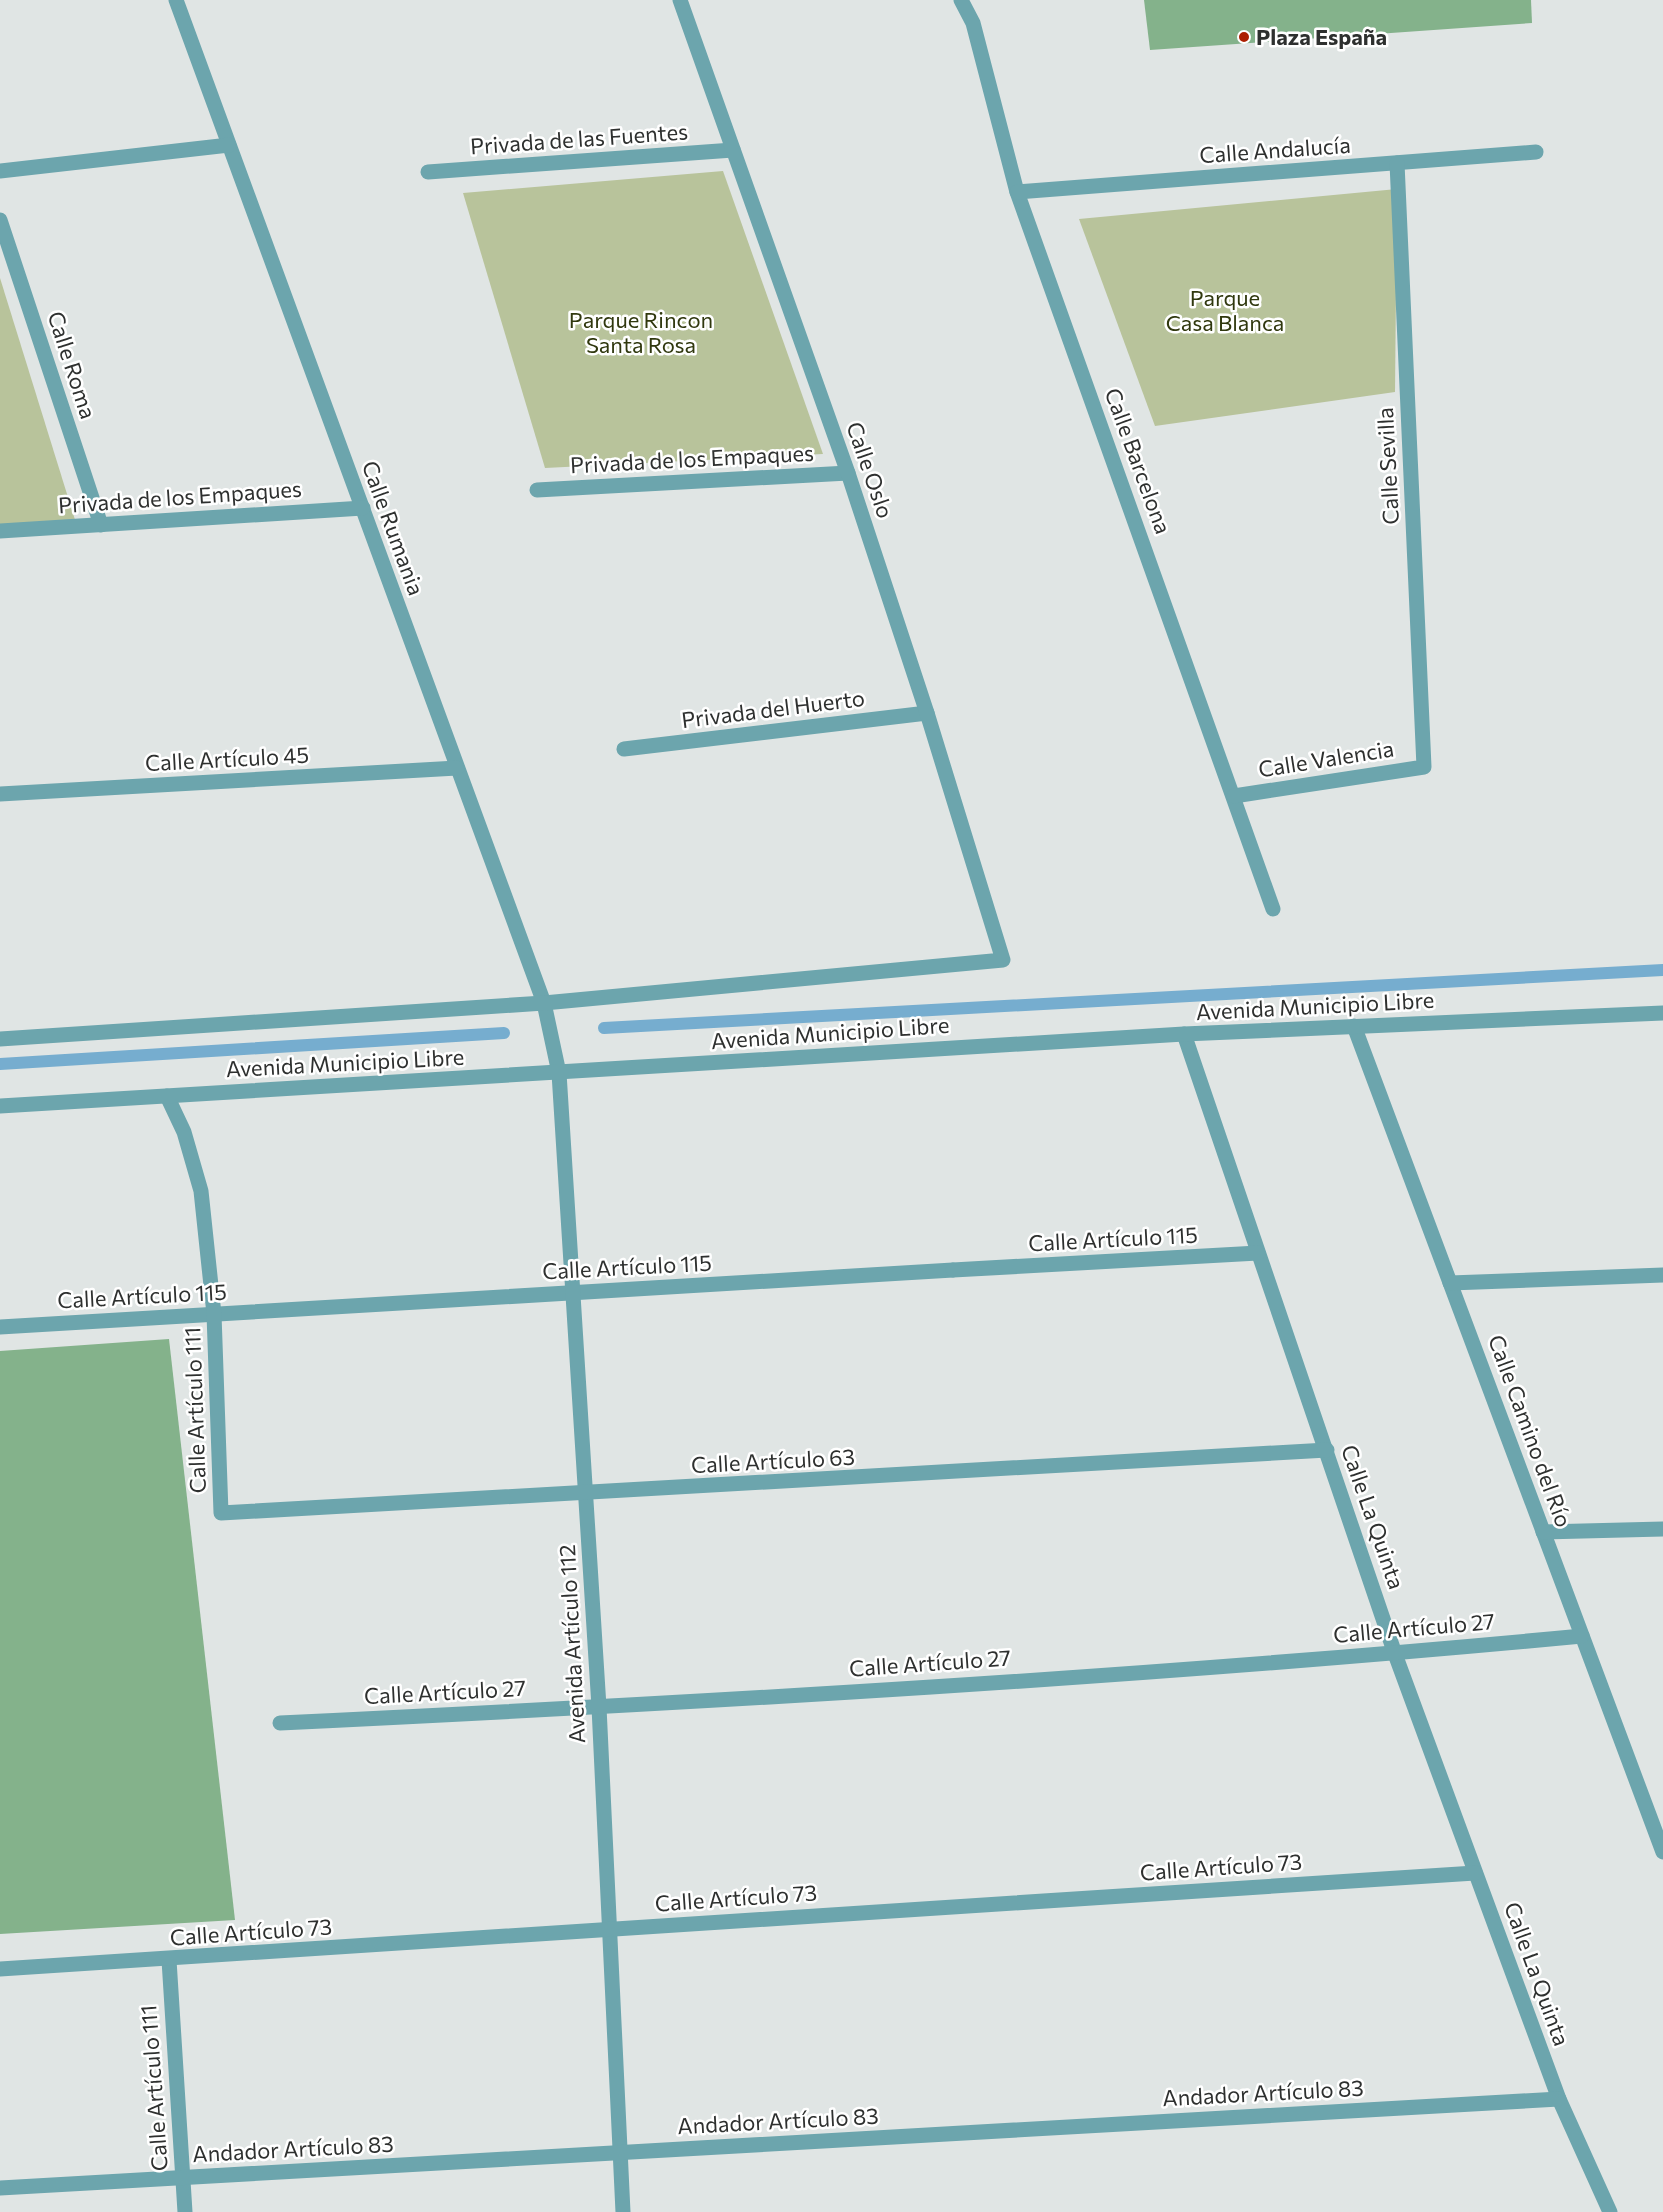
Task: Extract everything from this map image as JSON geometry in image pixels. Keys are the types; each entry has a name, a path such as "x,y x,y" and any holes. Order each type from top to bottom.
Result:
{"street":[{"name":"Calle Rumania","path":"176,0 544,1003 559,1073"},
{"name":"Calle Oslo","path":"680,0 848,473 927,713 1003,960"},
{"name":"Calle Barcelona","path":"961,0 973,23 1017,192 1273,909"},
{"name":"Calle Barcelona","path":"973,23 976,0"},
{"path":"0,171 229,145"},
{"name":"Privada de las Fuentes","path":"428,172 733,150"},
{"name":"Calle Andalucía","path":"1017,192 1536,152"},
{"name":"Calle Sevilla","path":"1397,163 1424,767"},
{"name":"Calle Roma","path":"0,220 101,525"},
{"name":"Privada de los Empaques","path":"537,490 848,473"},
{"name":"Privada de los Empaques","path":"0,531 363,508"},
{"name":"Privada del Huerto","path":"624,749 927,713"},
{"name":"Calle Valencia","path":"1234,796 1424,767"},
{"name":"Calle Artículo 45","path":"0,794 457,768"},
{"name":"Avenida Municipio Libre","path":"0,1039 544,1003 1003,960"},
{"name":"Avenida Municipio Libre","path":"0,1106 1184,1034 1663,1013"},
{"name":"Calle Camino del Río","path":"1354,1026 1663,1852"},
{"name":"Calle La Quinta","path":"1184,1034 1395,1654 1559,2099 1610,2212"},
{"name":"Avenida Artículo 112","path":"559,1073 598,1707 623,2212"},
{"name":"Calle Artículo 111","path":"167,1096 184,1132 201,1191 214,1314 221,1514"},
{"name":"Calle Artículo 115","path":"0,1327 1257,1253"},
{"path":"1450,1282 1663,1275"},
{"name":"Calle Artículo 63","path":"221,1514 1327,1450"},
{"path":"1543,1532 1663,1529"},
{"name":"Calle Artículo 27","path":"280,1722 598,1707 1395,1654 1582,1636"},
{"name":"Calle Artículo 73","path":"0,1969 169,1960 1475,1873"},
{"name":"Calle Artículo 111","path":"169,1960 185,2212"},
{"name":"Andador Artículo 83","path":"0,2188 1559,2099"}],"green space":[{"name":"Parque Rincon Santa Rosa","path":"723,171 823,454 545,468 463,193"},
{"name":"Parque Casa Blanca","path":"1397,189 1395,392 1155,426 1079,219"},
{"path":"0,278 76,523 0,527"}],"building":[{"name":"Plaza España","path":"1144,0 1531,0 1532,23 1150,50"},
{"path":"169,1339 235,1920 0,1934 0,1351"}],"waterway":[{"path":"604,1028 1663,970"},
{"path":"0,1064 504,1033"}],"place":[{"name":"Plaza España","path":"1244,37"}]}
